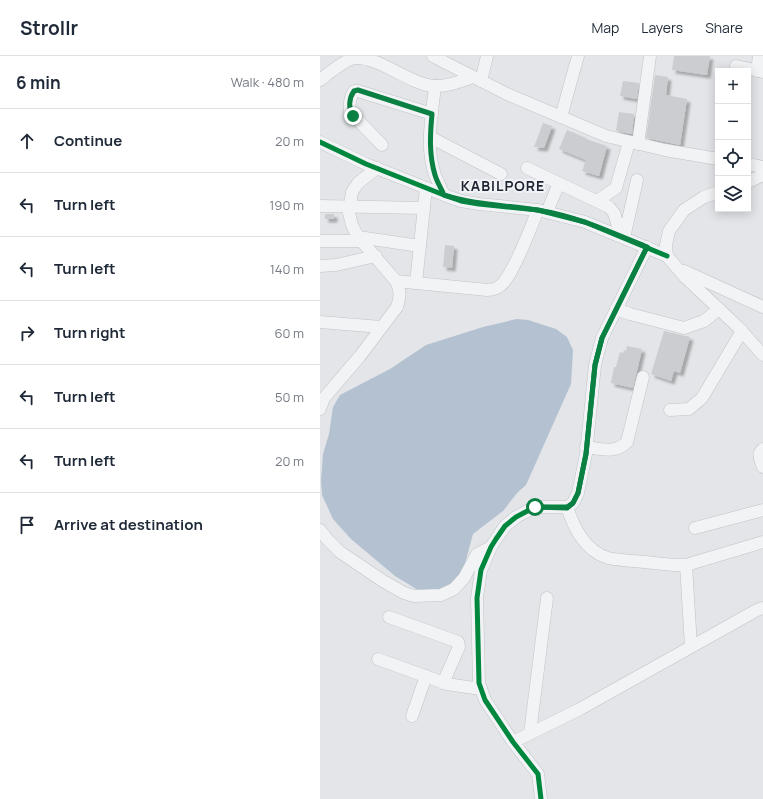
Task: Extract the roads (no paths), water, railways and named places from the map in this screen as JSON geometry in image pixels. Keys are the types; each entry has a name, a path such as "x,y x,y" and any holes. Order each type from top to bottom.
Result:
{"street":[{"path":"433,56 447,60 477,79 507,94 606,136 665,150 715,158"},
{"path":"477,79 487,56"},
{"path":"561,117 578,56"},
{"path":"597,201 616,188 634,143 650,56"},
{"path":"736,66 760,71 759,56"},
{"path":"320,80 352,57 367,58 424,84 435,86 477,79"},
{"path":"435,86 430,138 431,158 435,175 444,195"},
{"path":"382,144 350,112 349,106 351,95 354,91 358,90 432,114"},
{"path":"430,138 501,174"},
{"path":"320,142 377,168 444,195 478,204 542,211 585,222 668,256 678,268 742,331 763,355"},
{"path":"751,165 763,167"},
{"path":"321,403 360,356 397,307 400,298 400,288 396,281 360,239 352,225 349,213 352,192 358,183 377,168"},
{"path":"528,168 609,207 614,213 622,237"},
{"path":"751,181 763,176"},
{"path":"622,237 637,180"},
{"path":"396,281 487,290 494,289 502,285 559,183"},
{"path":"416,283 426,188"},
{"path":"668,256 666,245 669,231 684,210 704,197 715,193"},
{"path":"320,206 424,208"},
{"path":"320,241 360,239 420,246"},
{"path":"541,799 538,774 513,742 485,700 479,683 477,665 477,598 481,570 490,547 505,526 516,517 535,507 567,508 573,503 578,493 586,447 595,365 602,338 647,247"},
{"path":"320,266 336,265 376,256"},
{"path":"678,268 763,307"},
{"path":"616,309 684,328 704,321 720,309"},
{"path":"320,322 382,326"},
{"path":"670,410 689,408 702,398 742,331"},
{"path":"586,447 616,450 621,448 626,442 643,377"},
{"path":"763,449 759,453 763,467"},
{"path":"567,508 574,527 590,548 609,558 686,565 763,542"},
{"path":"695,528 763,510"},
{"path":"320,530 340,552 383,581 404,593 414,596 441,595 454,589 464,578 477,554 490,547"},
{"path":"686,565 690,646"},
{"path":"530,734 547,598"},
{"path":"513,742 580,708 690,646 763,608"},
{"path":"389,617 458,642 459,647 443,683"},
{"path":"378,659 443,683 454,686 481,689"},
{"path":"412,716 426,676"}],"water":[{"path":"517,319 528,320 556,329 567,337 573,350 571,384 526,485 517,493 503,511 473,534 463,571 444,590 418,590 395,576 351,539 333,519 322,495 321,481 323,454 329,434 333,407 340,395 390,369 426,345 483,327"}],"district":[{"name":"KABILPORE","path":"503,185"}]}
